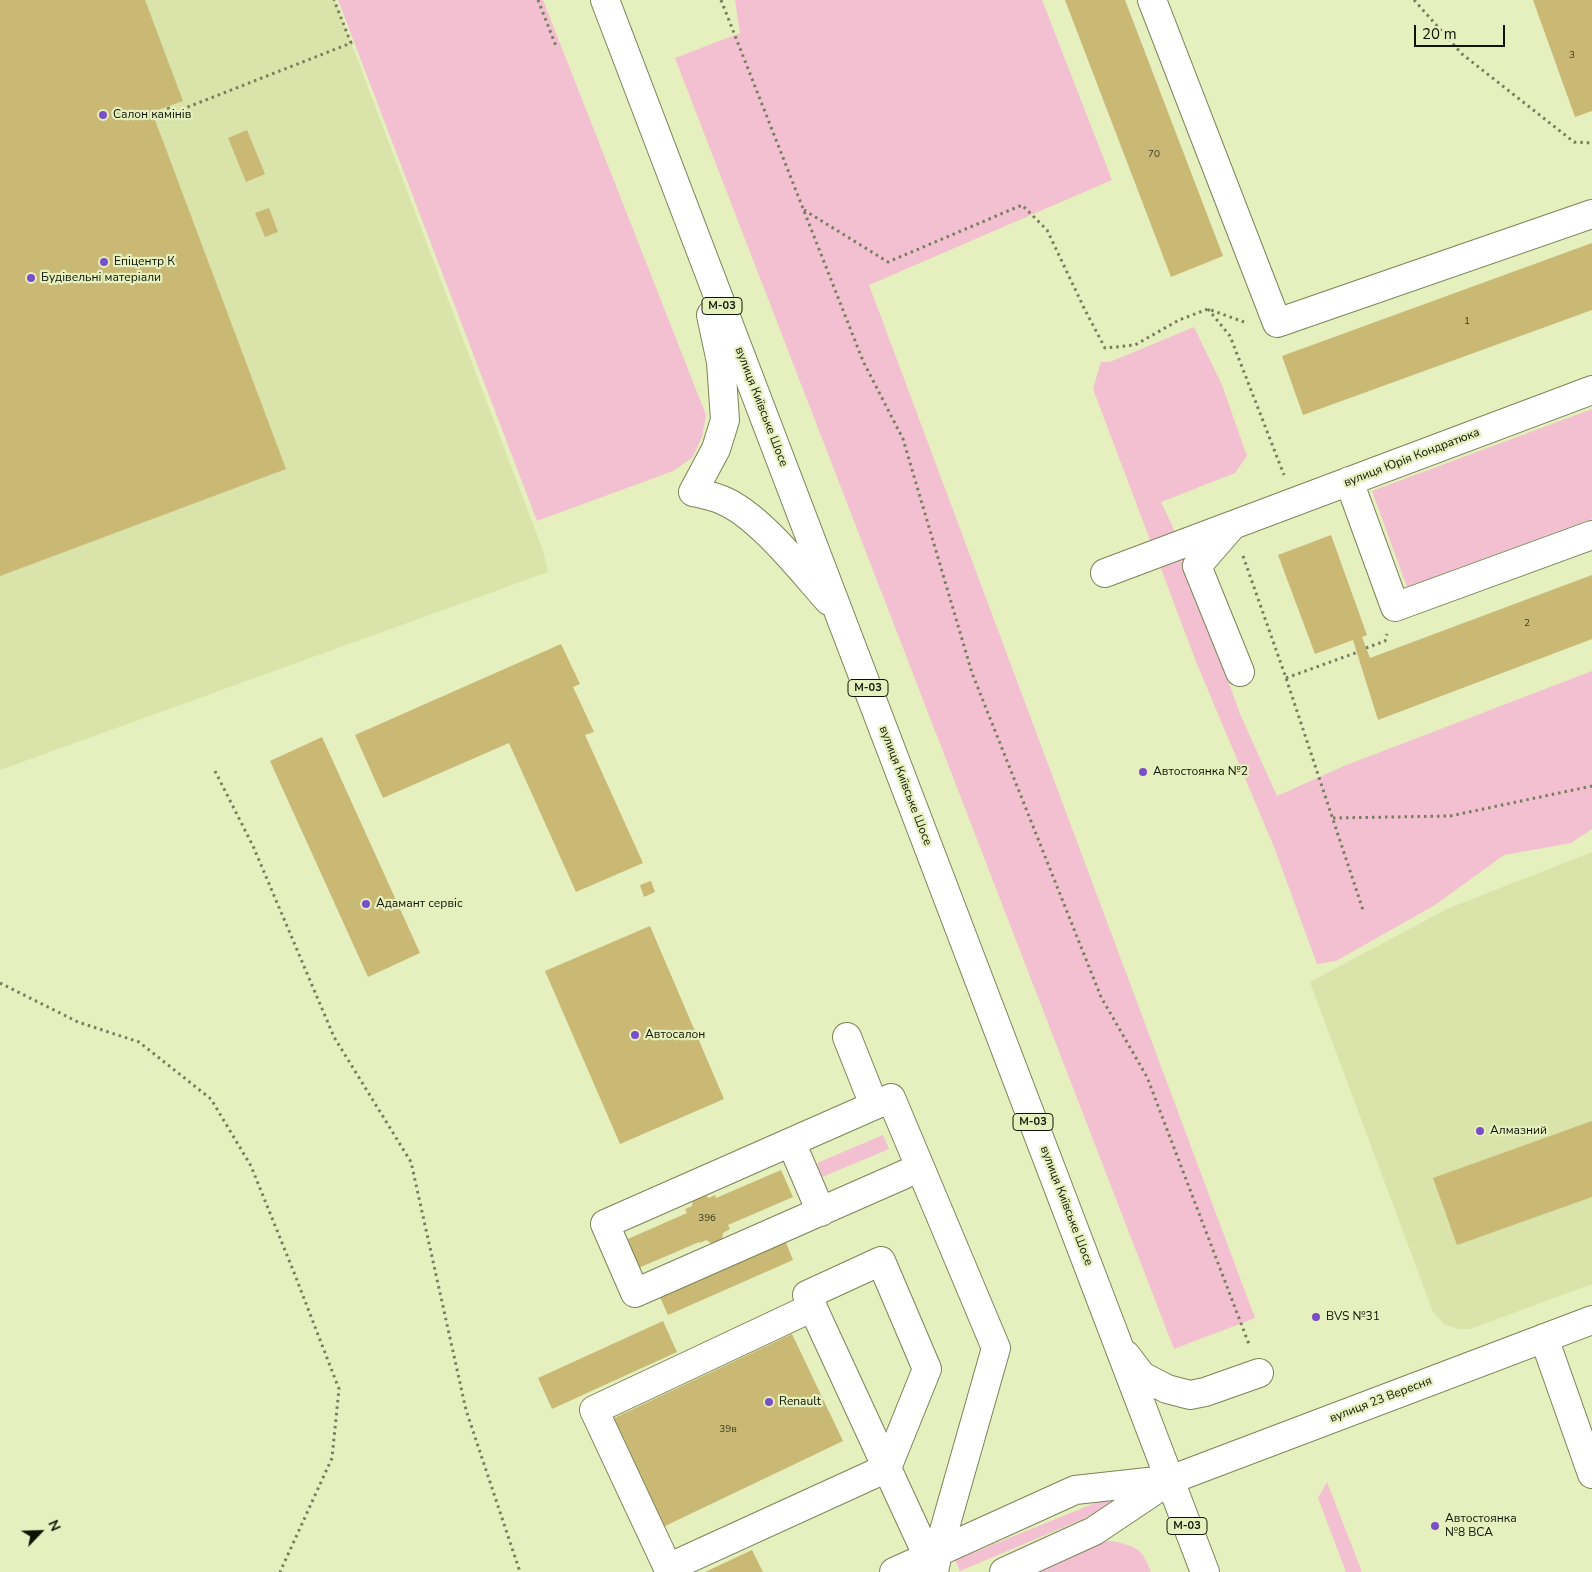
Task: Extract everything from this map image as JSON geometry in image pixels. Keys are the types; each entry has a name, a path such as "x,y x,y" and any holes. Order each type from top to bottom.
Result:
{"main road":[{"name":"вулиця Київське Шосе","path":"605,0 1204,1572"},
{"path":"1152,0 1277,323 1592,214"},
{"path":"692,227 721,362 725,420 716,449 693,492 723,500 759,524 839,611"},
{"name":"вулиця Юрія Кондратюка","path":"1104,573 1592,390"},
{"path":"1349,482 1395,607 1592,535"},
{"path":"1232,526 1197,566 1240,672"},
{"path":"847,1037 874,1106"},
{"path":"919,1168 635,1293 605,1224 891,1098 996,1348 933,1560"},
{"path":"791,1142 821,1212"},
{"path":"813,1307 594,1410 668,1568 887,1468 927,1369 881,1261 807,1295 813,1307 887,1468 933,1560"},
{"name":"вулиця 23 Вересня","path":"1170,1480 1592,1320"},
{"path":"1544,1338 1592,1474"},
{"path":"1117,1341 1142,1376 1167,1389 1190,1394 1205,1392 1259,1372"},
{"path":"894,1572 933,1560 1075,1490 1170,1480"},
{"path":"1004,1572 1094,1531 1170,1480"}],"path":[{"path":"168,107 170,114 351,43 334,0"},
{"path":"538,0 556,46"},
{"path":"721,0 863,361 903,438 976,682 1101,998 1147,1076 1259,1372"},
{"path":"1414,0 1462,54 1574,142 1592,143"},
{"path":"803,209 888,262 1022,205 1047,230 1105,348 1135,345 1180,320 1208,309 1253,326 1277,323"},
{"path":"1208,309 1230,336 1294,502"},
{"path":"1232,526 1286,678 1364,913"},
{"path":"1286,678 1358,652"},
{"path":"215,771 253,846 334,1036 411,1162 466,1410 520,1572"},
{"path":"1333,818 1450,816 1592,786"},
{"path":"0,983 78,1022 139,1042 211,1099 251,1166 295,1275 338,1390 332,1458 280,1572"}],"shaded area":[{"path":"0,0 335,0 543,551 548,572 0,770"},
{"path":"338,0 543,0 706,415 702,437 692,458 673,471 537,521"},
{"path":"735,0 1042,0 1112,180 869,285 1255,1318 1174,1349 675,58 740,33"},
{"path":"1194,327 1222,385 1247,456 1235,473 1161,502 1172,525 1240,714 1277,796 1344,766 1592,671 1592,829 1571,843 1504,855 1435,905 1336,961 1317,964 1274,847 1197,664 1093,389 1101,362 1110,362"},
{"path":"1592,409 1592,519 1407,587 1372,491"},
{"name":"Алмазний","path":"1592,852 1592,1284 1470,1329 1459,1329 1444,1324 1433,1312 1310,982 1447,909"},
{"path":"883,1135 889,1149 822,1177 817,1163"},
{"path":"1327,1482 1362,1572 1346,1572 1318,1498"},
{"path":"1105,1499 1110,1502 1109,1508 960,1571 955,1560"},
{"path":"1113,1541 1138,1550 1151,1572 1028,1572 1094,1542"}],"building":[{"name":"Епіцентр К","path":"0,0 145,0 183,101 152,112 286,469 0,576"},
{"path":"1065,0 1125,0 1223,256 1171,277"},
{"path":"1533,0 1592,0 1592,111 1575,117"},
{"path":"247,130 265,174 246,182 228,138"},
{"path":"269,208 278,232 265,237 255,213"},
{"path":"1592,243 1592,310 1303,415 1282,356"},
{"path":"1331,535 1367,635 1362,637 1370,658 1592,575 1592,639 1378,720 1353,640 1315,654 1278,555"},
{"path":"561,644 580,684 573,687 594,732 585,735 643,863 576,892 509,743 383,798 355,735"},
{"name":"Адамант сервіс","path":"322,737 420,953 368,977 270,761"},
{"path":"651,881 655,892 644,897 640,885"},
{"name":"Автосалон","path":"650,926 724,1099 620,1144 545,971"},
{"path":"1592,1121 1592,1197 1457,1245 1433,1178"},
{"path":"781,1170 793,1197 728,1225 730,1229 723,1233 722,1239 717,1243 711,1243 706,1240 699,1242 634,1270 621,1242 687,1213 685,1209 692,1206 693,1197 703,1193 709,1198 715,1195 716,1198"},
{"path":"785,1240 793,1260 668,1315 659,1295"},
{"path":"663,1321 677,1352 552,1409 538,1378"},
{"path":"792,1334 843,1441 663,1527 612,1419"},
{"path":"752,1550 763,1572 705,1572"}],"place":[{"name":"Салон камінів","path":"103,115"},
{"name":"Епіцентр К","path":"104,262"},
{"name":"Будівельні матеріали","path":"31,278"},
{"name":"Автостоянка №2","path":"1143,772"},
{"name":"Адамант сервіс","path":"366,904"},
{"name":"Автосалон","path":"635,1035"},
{"name":"Алмазний","path":"1480,1131"},
{"name":"BVS №31","path":"1316,1317"},
{"name":"Renault","path":"769,1402"},
{"name":"Автостоянка №8 ВСА","path":"1435,1526"}]}
